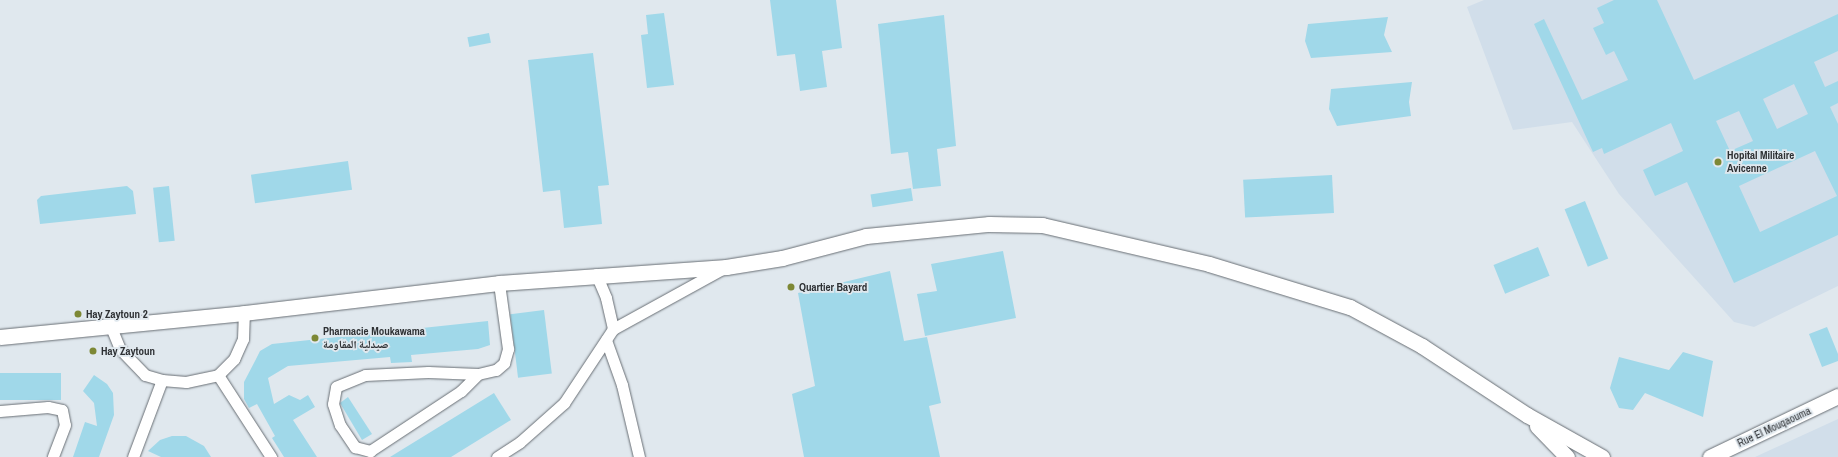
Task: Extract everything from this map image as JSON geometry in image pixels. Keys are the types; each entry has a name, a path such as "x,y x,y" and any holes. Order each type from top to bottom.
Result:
{"main road":[{"path":"0,337 244,313 499,283 596,274 726,267 782,258 866,236 989,224 1042,225 1208,264 1350,308 1422,346 1527,415 1602,457"},
{"name":"Rue El Mouqaouma","path":"1710,457 1838,396"},
{"path":"1527,415 1567,457"}],"street":[{"path":"497,457 520,442 564,403 613,329 726,267"},
{"path":"596,274 606,298 613,329"},
{"path":"478,374 461,391 372,454 354,447 340,425 333,404 336,387 364,375 390,373 478,374 496,370 504,363 508,349 499,283"},
{"path":"111,327 120,349 131,363 145,375 162,380 186,382 218,375 234,359 243,339 244,313"},
{"path":"606,340 622,385 639,457"},
{"path":"218,375 271,457"},
{"path":"133,457 162,380"},
{"path":"0,411 48,407 62,410 65,425 53,457"}],"shaded area":[{"name":"Hopital Militaire Avicenne","path":"1484,0 1838,0 1838,286 1754,327 1734,322 1619,194 1572,122 1513,130 1467,7"},
{"path":"1838,419 1838,457 1755,457"}],"building":[{"path":"770,0 836,0 842,48 822,51 827,87 800,91 795,54 777,56"},
{"path":"1614,0 1657,0 1694,80 1838,14 1838,51 1814,62 1825,87 1838,81 1838,103 1830,107 1838,124 1838,235 1734,283 1687,182 1655,196 1643,170 1683,151 1671,123 1604,154 1602,148 1593,152 1534,24 1544,19 1582,100 1628,80 1614,51 1606,55 1593,28 1604,23 1597,8","holes":["1794,84 1808,114 1777,129 1763,99","1739,111 1753,141 1730,151 1716,121","1815,151 1837,196 1760,232 1739,186"]},
{"path":"664,13 674,85 647,88 641,35 648,34 646,15"},
{"path":"944,15 956,146 937,149 941,186 913,189 908,152 891,154 878,24"},
{"path":"1388,17 1384,35 1392,52 1311,58 1305,41 1308,24"},
{"path":"489,33 491,43 469,47 467,37"},
{"path":"593,53 609,185 598,186 602,224 564,228 560,190 543,192 528,60"},
{"path":"1412,82 1409,102 1411,116 1337,126 1329,109 1331,89"},
{"path":"348,161 352,190 255,203 251,175"},
{"path":"1332,175 1334,213 1245,218 1243,180"},
{"path":"127,186 133,191 136,214 40,224 37,200 41,196"},
{"path":"169,186 175,241 159,242 153,188"},
{"path":"911,188 913,201 873,207 871,194"},
{"path":"1585,201 1608,258 1588,267 1565,209"},
{"path":"1538,247 1550,276 1505,294 1493,265"},
{"path":"1003,251 1016,318 925,336 917,294 937,291 931,264"},
{"path":"890,271 904,341 927,337 941,403 929,406 940,457 804,457 792,394 815,386 798,293"},
{"path":"544,310 552,374 518,378 510,314"},
{"path":"488,321 490,345 478,349 411,355 412,362 391,363 390,357 288,366 268,378 274,404 289,395 300,400 308,395 315,407 293,420 317,457 284,457 272,438 275,436 257,404 249,408 244,399 244,382 260,351 272,344"},
{"path":"1827,327 1838,354 1838,361 1822,367 1809,334"},
{"path":"1683,352 1713,361 1703,417 1645,393 1633,410 1619,408 1610,388 1619,357 1669,370"},
{"path":"0,373 61,373 61,400 0,400"},
{"path":"94,375 107,384 113,393 114,415 99,457 73,457 85,422 97,426 94,403 83,391"},
{"path":"494,393 511,420 451,457 390,457"},
{"path":"348,397 372,434 362,440 340,403"},
{"path":"172,436 186,436 204,446 211,457 161,457 148,451 160,440"}],"place":[{"name":"Hopital Militaire Avicenne","path":"1718,162"},
{"name":"Quartier Bayard","path":"791,287"},
{"name":"Hay Zaytoun 2","path":"78,314"},
{"name":"Pharmacie Moukawama صيدلية المقاومة","path":"315,338"},
{"name":"Hay Zaytoun","path":"93,351"}]}
